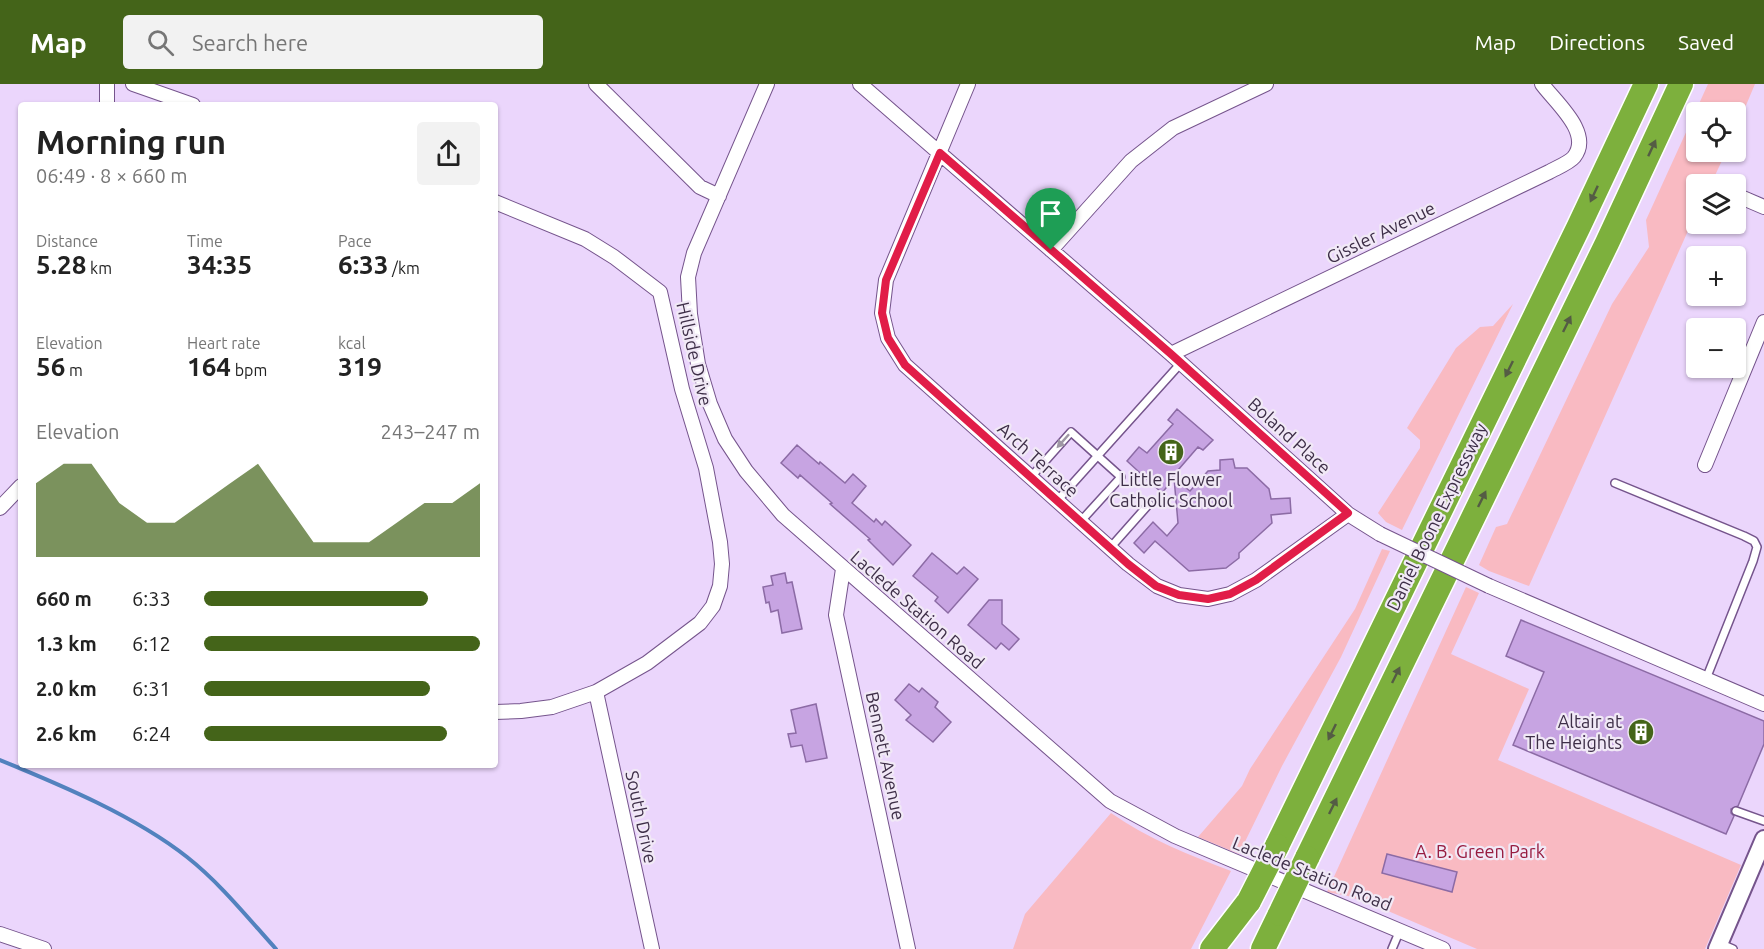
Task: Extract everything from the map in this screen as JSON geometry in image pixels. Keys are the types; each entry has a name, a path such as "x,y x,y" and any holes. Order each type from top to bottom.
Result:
{"highway":[{"name":"Daniel Boone Expressway","path":"1227,949 1646,84"},
{"name":"Daniel Boone Expressway","path":"1263,949 1612,234 1681,84"},
{"path":"1212,949 1250,901"}],"street":[{"path":"106,84 107,102"},
{"path":"133,84 184,102"},
{"path":"596,84 700,187 719,196"},
{"name":"Laclede Station Road","path":"767,84 694,253 688,277 690,314 698,364 710,404 725,439 746,471 783,515 1110,801 1175,836 1443,949"},
{"name":"Boland Place","path":"860,84 1176,358 1348,513 1380,534 1489,586 1764,704"},
{"name":"Arch Terrace","path":"968,84 886,280 882,313 888,338 905,365 1110,548 1156,586 1179,595 1208,599 1230,594 1256,580 1348,513"},
{"path":"1051,250 1131,161 1173,128 1266,84"},
{"name":"Gissler Avenue","path":"1176,358 1574,158 1580,143 1575,124 1542,84"},
{"path":"1746,199 1764,207"},
{"name":"Hillside Drive","path":"498,203 585,239 622,262 660,292 682,390 706,468 722,564 720,586 713,606 700,623 647,663 596,692 552,706 498,712"},
{"path":"1706,465 1764,322"},
{"path":"0,508 18,489"},
{"name":"Bennett Avenue","path":"843,569 836,615 908,949"},
{"name":"South Drive","path":"596,692 652,949"},
{"path":"1723,947 1764,839"},
{"path":"0,934 44,949"}],"lane":[{"path":"1057,501 1098,455 1176,358"},
{"path":"1031,477 1071,432 1098,455 1121,477 1081,522"},
{"path":"1615,483 1744,536 1754,541 1757,547 1706,679"},
{"path":"1110,548 1149,504"},
{"path":"1736,811 1764,821"},
{"path":"1392,949 1400,930"}],"green space":[{"path":"1708,84 1755,84 1746,105 1746,102 1700,102"},
{"path":"1686,132 1686,162 1721,162 1716,174 1686,174 1687,234 1529,586 1489,571 1479,565 1496,527 1507,524 1612,304 1649,247 1646,220"},
{"path":"1513,304 1402,530 1386,522 1378,513 1420,448 1420,440 1407,428 1456,348 1480,327 1493,326"},
{"path":"1382,549 1390,551 1341,657 1282,766 1239,854 1198,837 1242,786 1250,769 1355,609"},
{"name":"A. B. Green Park","path":"1466,587 1479,593 1451,654 1529,689 1498,760 1741,865 1705,949 1477,949 1381,908 1348,896 1327,892"},
{"path":"1111,813 1154,839 1231,871 1191,949 1013,949 1025,914"}],"building":[{"name":"Little Flower Catholic School","path":"1177,409 1213,440 1203,450 1198,447 1172,477 1174,478 1162,493 1127,461 1139,447 1147,453 1173,424 1168,420"},
{"path":"797,445 845,483 853,474 866,486 852,503 874,522 876,519 882,525 885,521 911,545 893,565 868,540 870,539 830,504 832,503 800,475 798,478 781,463"},
{"path":"1233,459 1235,468 1247,468 1269,489 1271,499 1290,498 1291,513 1271,515 1272,523 1239,553 1239,558 1226,568 1189,571 1155,541 1144,553 1134,543 1153,522 1167,536 1178,523 1174,479 1190,491 1208,471 1220,470 1220,460"},
{"path":"932,553 957,574 964,567 978,579 948,613 935,601 938,597 913,576"},
{"path":"785,573 787,583 792,582 802,629 782,633 778,610 771,612 769,602 766,603 763,587 773,585 771,576"},
{"path":"989,600 1002,600 1002,624 1019,639 1009,650 1001,643 996,649 968,625"},
{"name":"Altair at The Heights","path":"1521,620 1764,721 1764,744 1738,806 1731,809 1734,816 1726,834 1513,745 1544,672 1506,656"},
{"path":"909,684 919,692 922,688 938,702 935,707 951,722 933,742 906,720 911,715 895,700"},
{"path":"816,704 827,758 806,762 802,745 791,747 788,734 796,733 791,710"},
{"path":"1387,854 1457,872 1452,892 1382,873"}],"waterway":[{"path":"0,760 18,768"},
{"path":"19,768 121,815 167,842 211,878 276,949"}],"place":[{"name":"Little Flower Catholic School","path":"1171,452"},
{"name":"Altair at The Heights","path":"1641,732"}],"route":[{"path":"940,153 1051,250 1348,513 1256,580 1230,594 1208,599 1179,595 1156,586 1128,564 905,365 888,338 882,313 886,280 940,153"}]}
